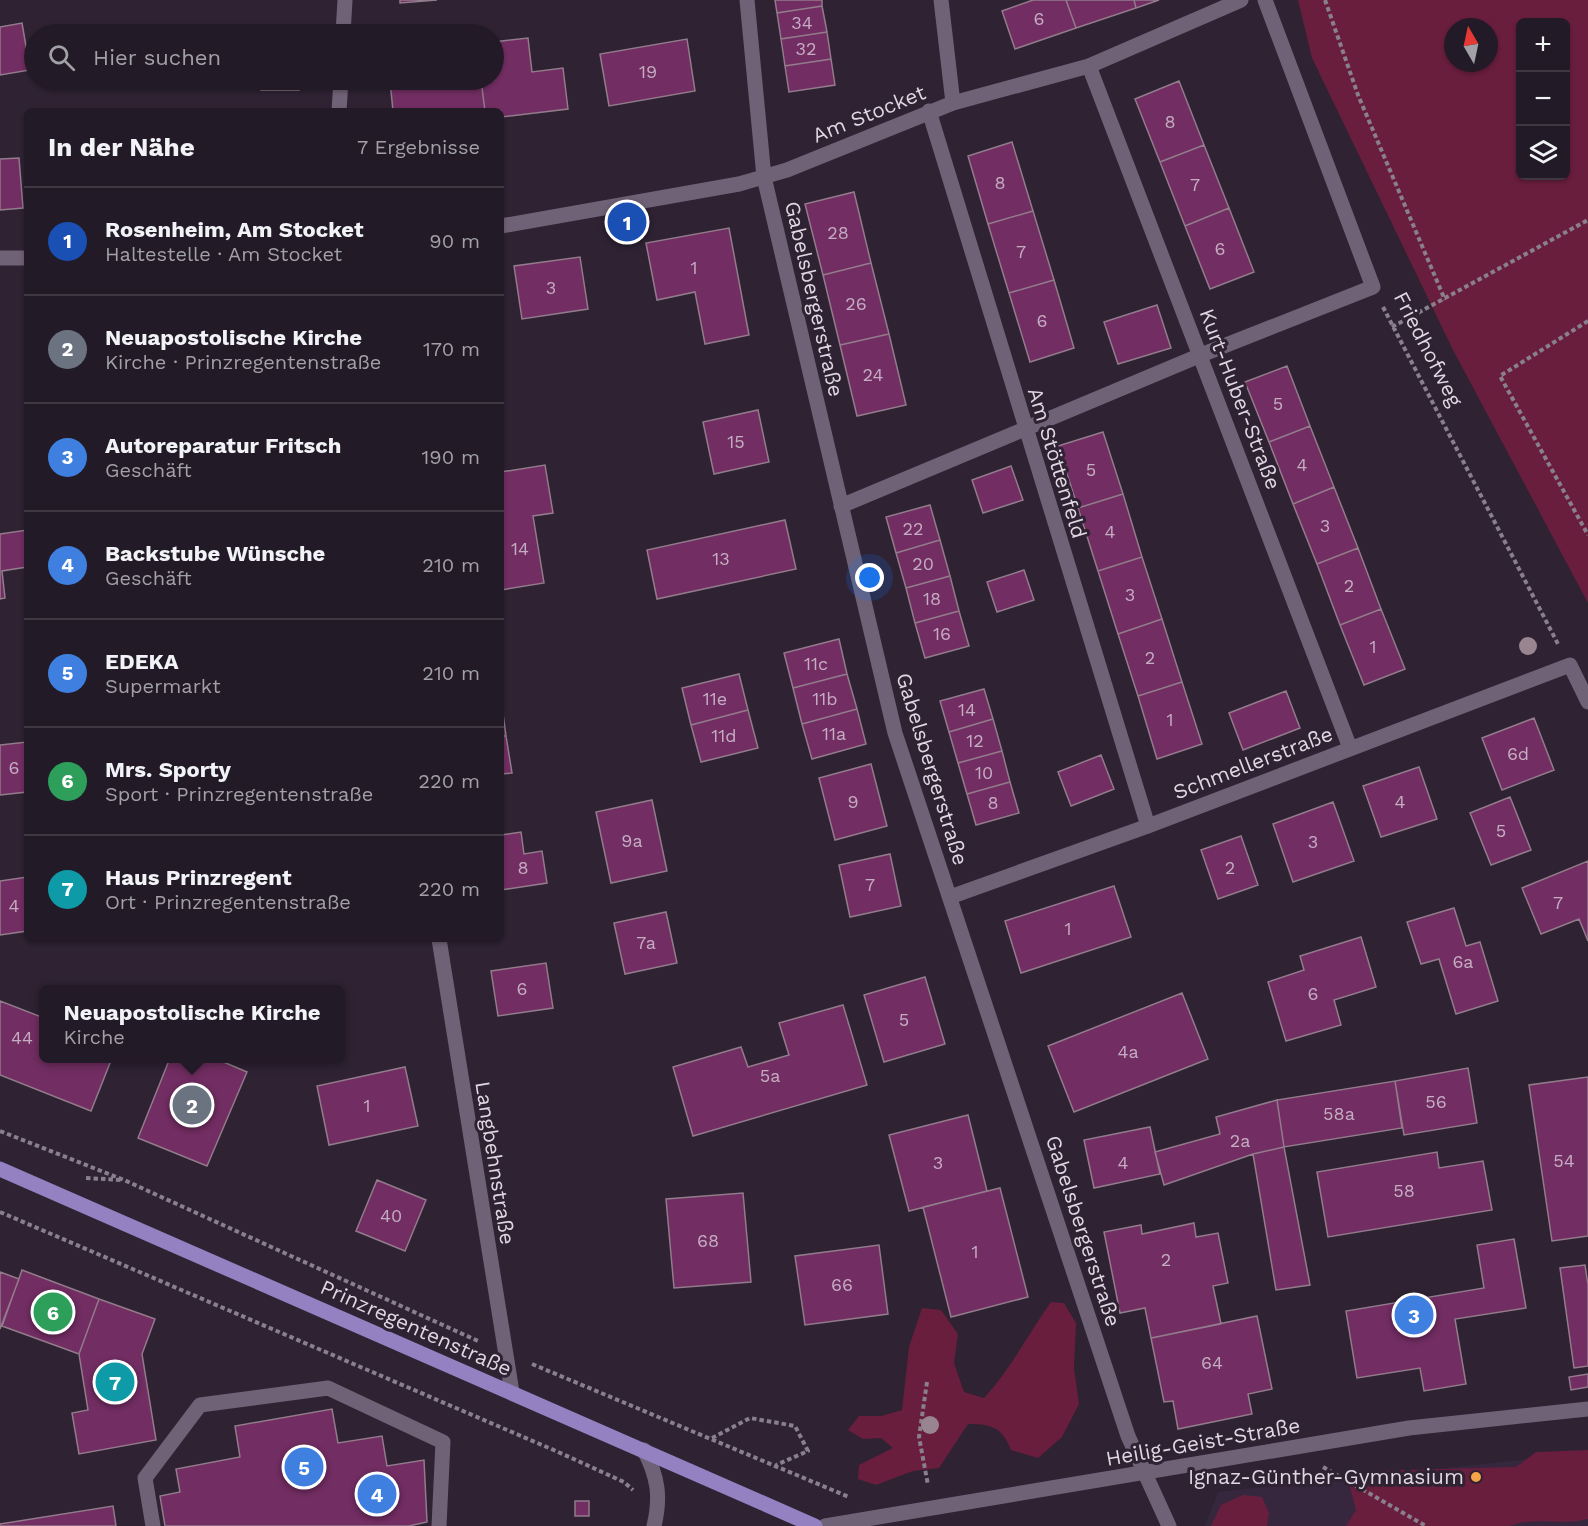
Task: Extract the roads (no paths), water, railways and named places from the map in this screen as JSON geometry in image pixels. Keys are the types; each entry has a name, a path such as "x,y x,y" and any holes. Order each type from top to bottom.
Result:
{"main road":[{"name":"Prinzregentenstraße","path":"0,1169 815,1526"}],"street":[{"path":"344,24 345,0"},
{"name":"Gabelsbergerstraße","path":"747,0 764,177 895,733 1128,1436 1169,1526"},
{"path":"941,0 953,102"},
{"name":"Am Stocket","path":"504,225 739,184 787,170 953,102 1089,66 1241,0"},
{"name":"Friedhofweg","path":"1201,355 1373,287 1265,0"},
{"name":"Kurt-Huber-Straße","path":"1089,66 1350,748"},
{"path":"339,108 340,90"},
{"name":"Am Stöttenfeld","path":"929,111 1024,429 1148,826"},
{"path":"0,258 24,258"},
{"path":"841,506 1201,355"},
{"name":"Schmellerstraße","path":"950,897 1148,826 1570,665 1588,702"},
{"name":"Langbehnstraße","path":"439,942 512,1392"},
{"path":"153,1526 145,1478 200,1405 328,1388 443,1442 439,1526"},
{"name":"Heilig-Geist-Straße","path":"825,1526 932,1510 1409,1428 1588,1409"},
{"path":"644,1450 656,1474 659,1492 654,1526"}],"place":[{"name":"Rosenheim, Am Stocket","path":"627,222"},
{"name":"Neuapostolische Kirche","path":"192,1105"},
{"name":"Mrs. Sporty","path":"53,1312"},
{"name":"Autoreparatur Fritsch","path":"1414,1315"},
{"name":"Haus Prinzregent","path":"115,1382"},
{"name":"EDEKA","path":"304,1467"},
{"name":"Ignaz-Günther-Gymnasium","path":"1476,1477"},
{"name":"Backstube Wünsche","path":"377,1494"}]}
